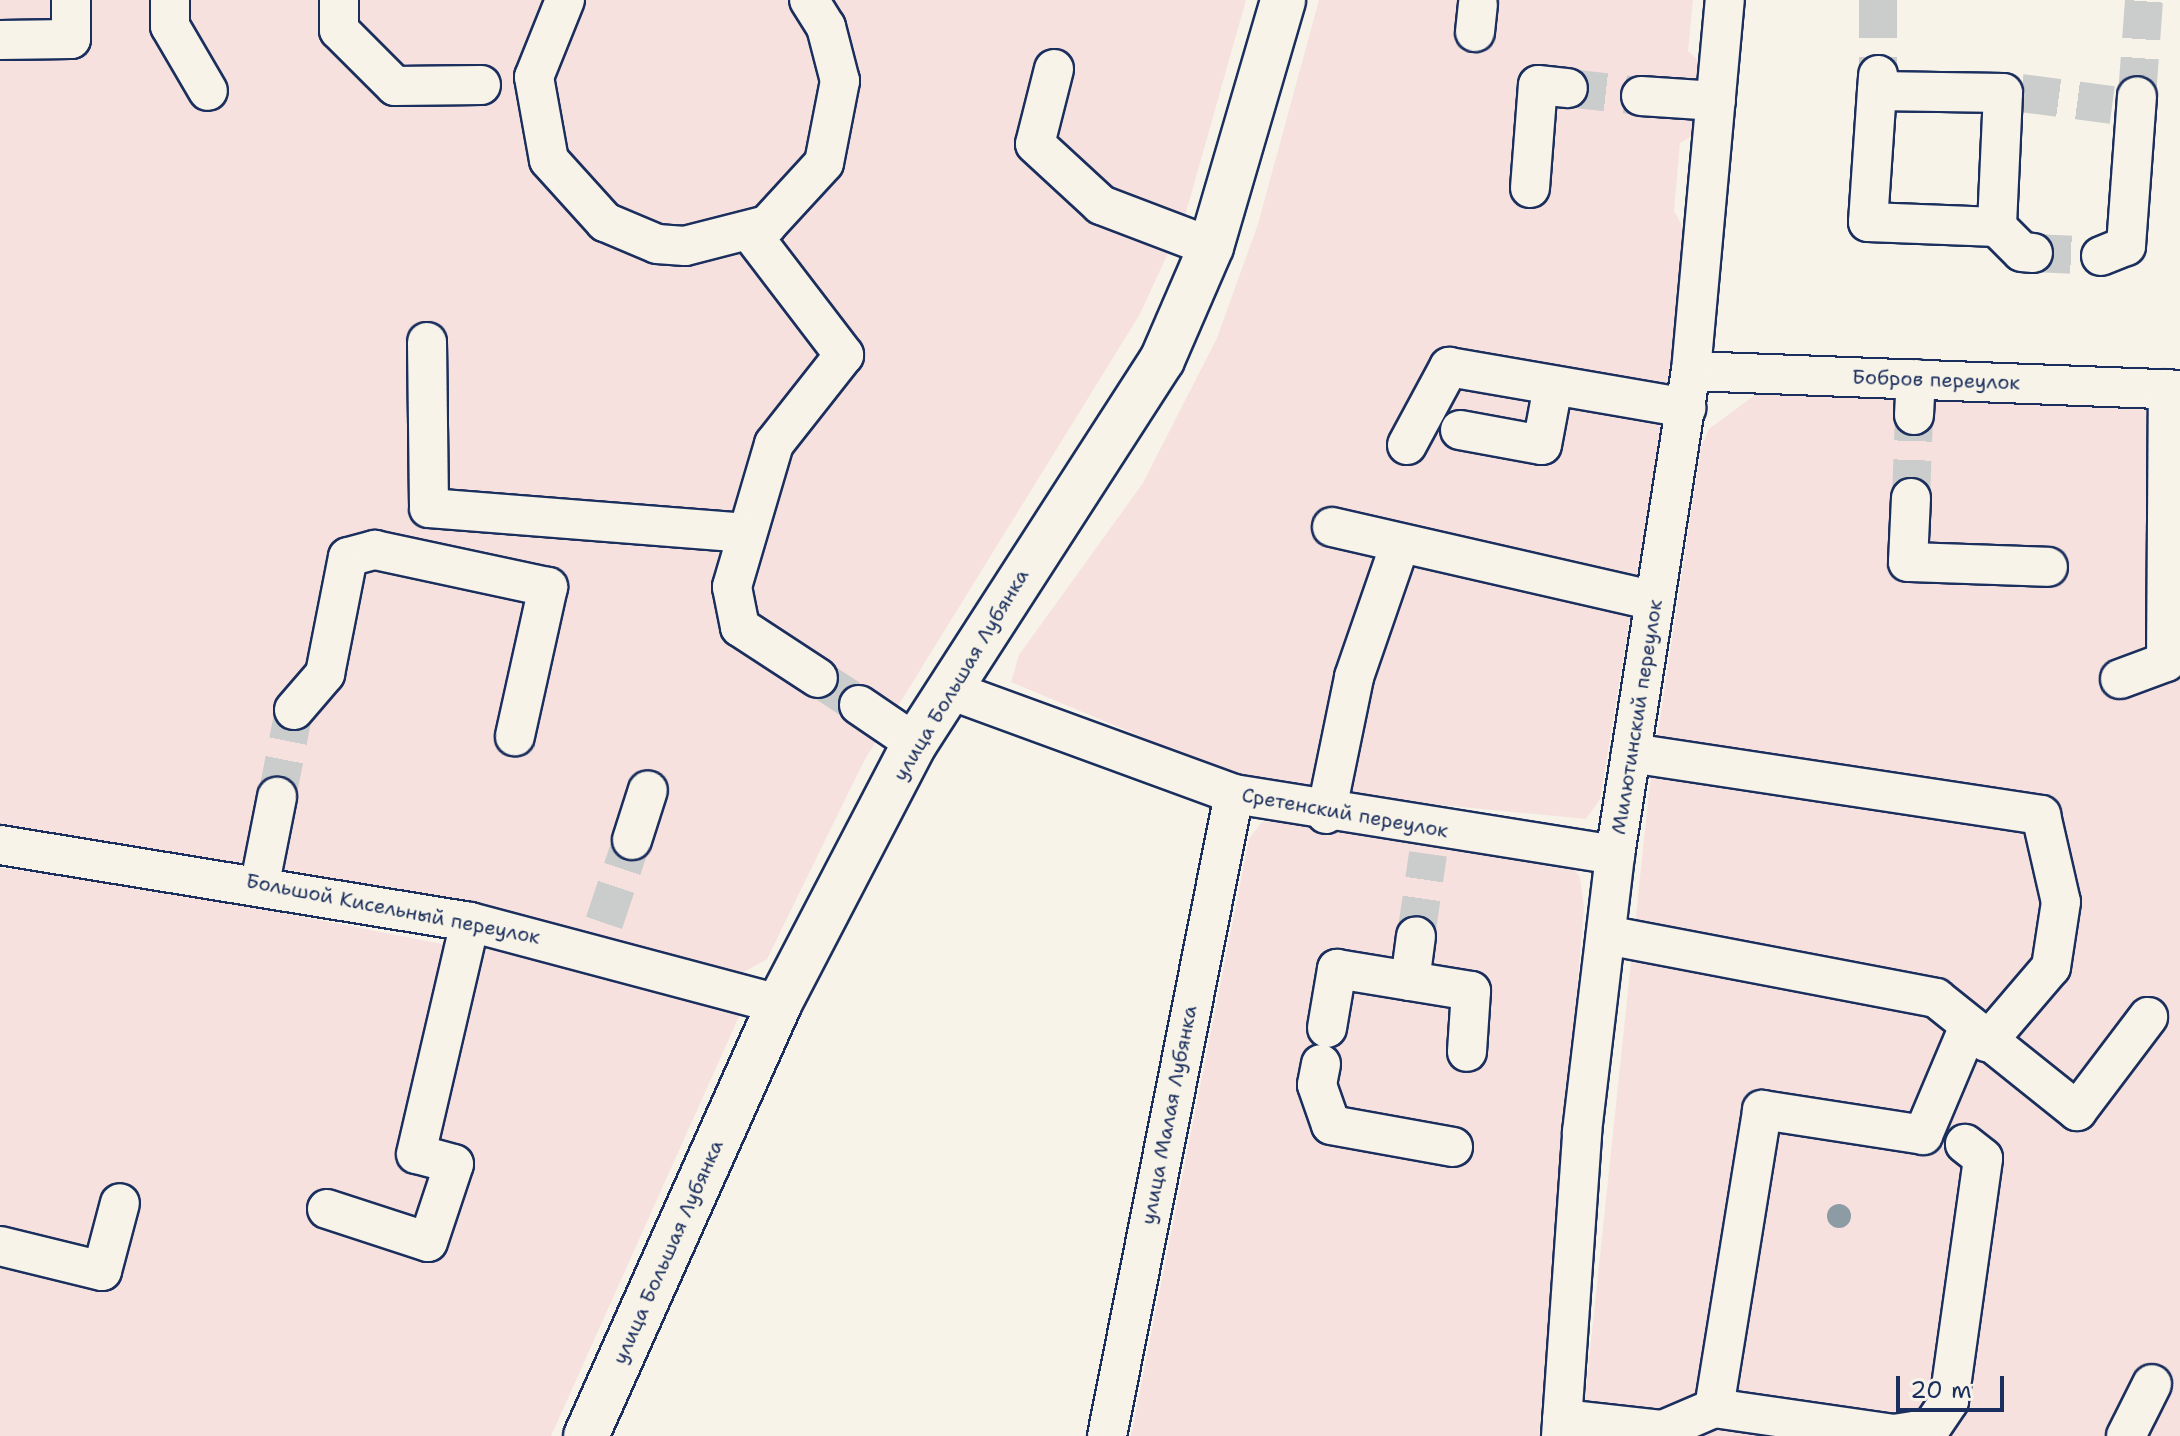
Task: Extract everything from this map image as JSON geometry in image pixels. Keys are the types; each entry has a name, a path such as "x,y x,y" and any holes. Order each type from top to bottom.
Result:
{"main road":[{"name":"улица Большая Лубянка","path":"586,1436 779,1004 915,743 1162,360 1211,247 1283,0"}],"street":[{"path":"0,40 71,39 71,0"},
{"path":"170,0 170,26 208,91"},
{"path":"339,0 339,30 395,86 481,85"},
{"path":"565,0 534,77 539,133 564,184 605,222 657,244 714,244 750,232 809,187 834,137 835,53 809,0"},
{"name":"Милютинский переулок","path":"1562,1427 1615,855 1691,371 1725,0"},
{"path":"1054,69 1035,144 1101,205 1211,247"},
{"path":"1997,227 2012,93 1877,83 1868,222 1997,227 2022,252 2033,253"},
{"path":"1530,188 1538,85 1568,88"},
{"path":"1641,96 1716,101"},
{"path":"2101,256 2126,246 2128,103"},
{"path":"750,232 844,355 774,444 732,587 740,627 818,678"},
{"path":"427,342 429,508 747,533"},
{"path":"1407,445 1449,367 1686,408"},
{"name":"Бобров переулок","path":"1691,371 1915,397 2174,389"},
{"path":"1460,430 1542,445 1553,386"},
{"path":"2120,679 2166,662 2174,389"},
{"path":"1911,498 1908,562 2048,567"},
{"path":"1332,527 1399,547 1655,601"},
{"path":"1326,814 1354,677 1399,547"},
{"path":"294,710 325,674 348,557 375,550 548,587 515,736"},
{"name":"Сретенский переулок","path":"947,689 1234,794 1429,841 1615,855"},
{"path":"859,705 915,743"},
{"path":"1631,753 2041,815 2061,902 2051,967 1978,1034 1945,1140"},
{"path":"632,840 648,790"},
{"name":"улица Малая Лубянка","path":"1107,1436 1234,794"},
{"path":"260,883 277,797"},
{"name":"Большой Кисельный переулок","path":"0,845 260,883 470,922 599,937 779,1004"},
{"path":"327,1209 428,1242 454,1164 416,1154 470,922"},
{"path":"1606,935 1936,998 2077,1111 2148,1017"},
{"path":"1410,981 1416,936"},
{"path":"1453,1147 1331,1125 1317,1085 1337,969 1471,991 1467,1052"},
{"path":"1562,1427 1663,1430 1714,1408 1894,1434 1931,1428 1949,1401 1983,1158 1945,1140 1762,1110 1714,1408"},
{"path":"0,1246 102,1271 120,1203"},
{"path":"2126,1436 2152,1384"}],"shaded area":[{"path":"0,0 1246,0 1185,216 1140,314 864,761 767,959 740,974 295,871 0,830"},
{"path":"1319,0 1693,0 1688,51 1700,62 1694,135 1680,143 1674,211 1692,243 1600,799 1586,819 1337,795 1223,771 1011,682 1019,655 1143,483 1217,338 1258,224"},
{"path":"1759,392 2082,400 2180,410 2180,1436 1581,1436 1649,792 1701,447 1709,429"},
{"path":"1282,821 1569,863 1580,877 1584,908 1539,1436 1131,1436 1249,839 1262,822"},
{"path":"0,868 136,884 442,944 460,931 741,1012 551,1436 0,1436"}],"tunnel":[{"path":"1878,0 1878,75"},
{"path":"2137,96 2144,0"},
{"path":"1568,88 1641,96"},
{"path":"2021,93 2112,105"},
{"path":"2033,253 2101,256"},
{"path":"1911,498 1914,415"},
{"path":"818,678 859,705"},
{"path":"277,797 294,710"},
{"path":"604,923 632,840"},
{"path":"1416,936 1428,854"}]}
